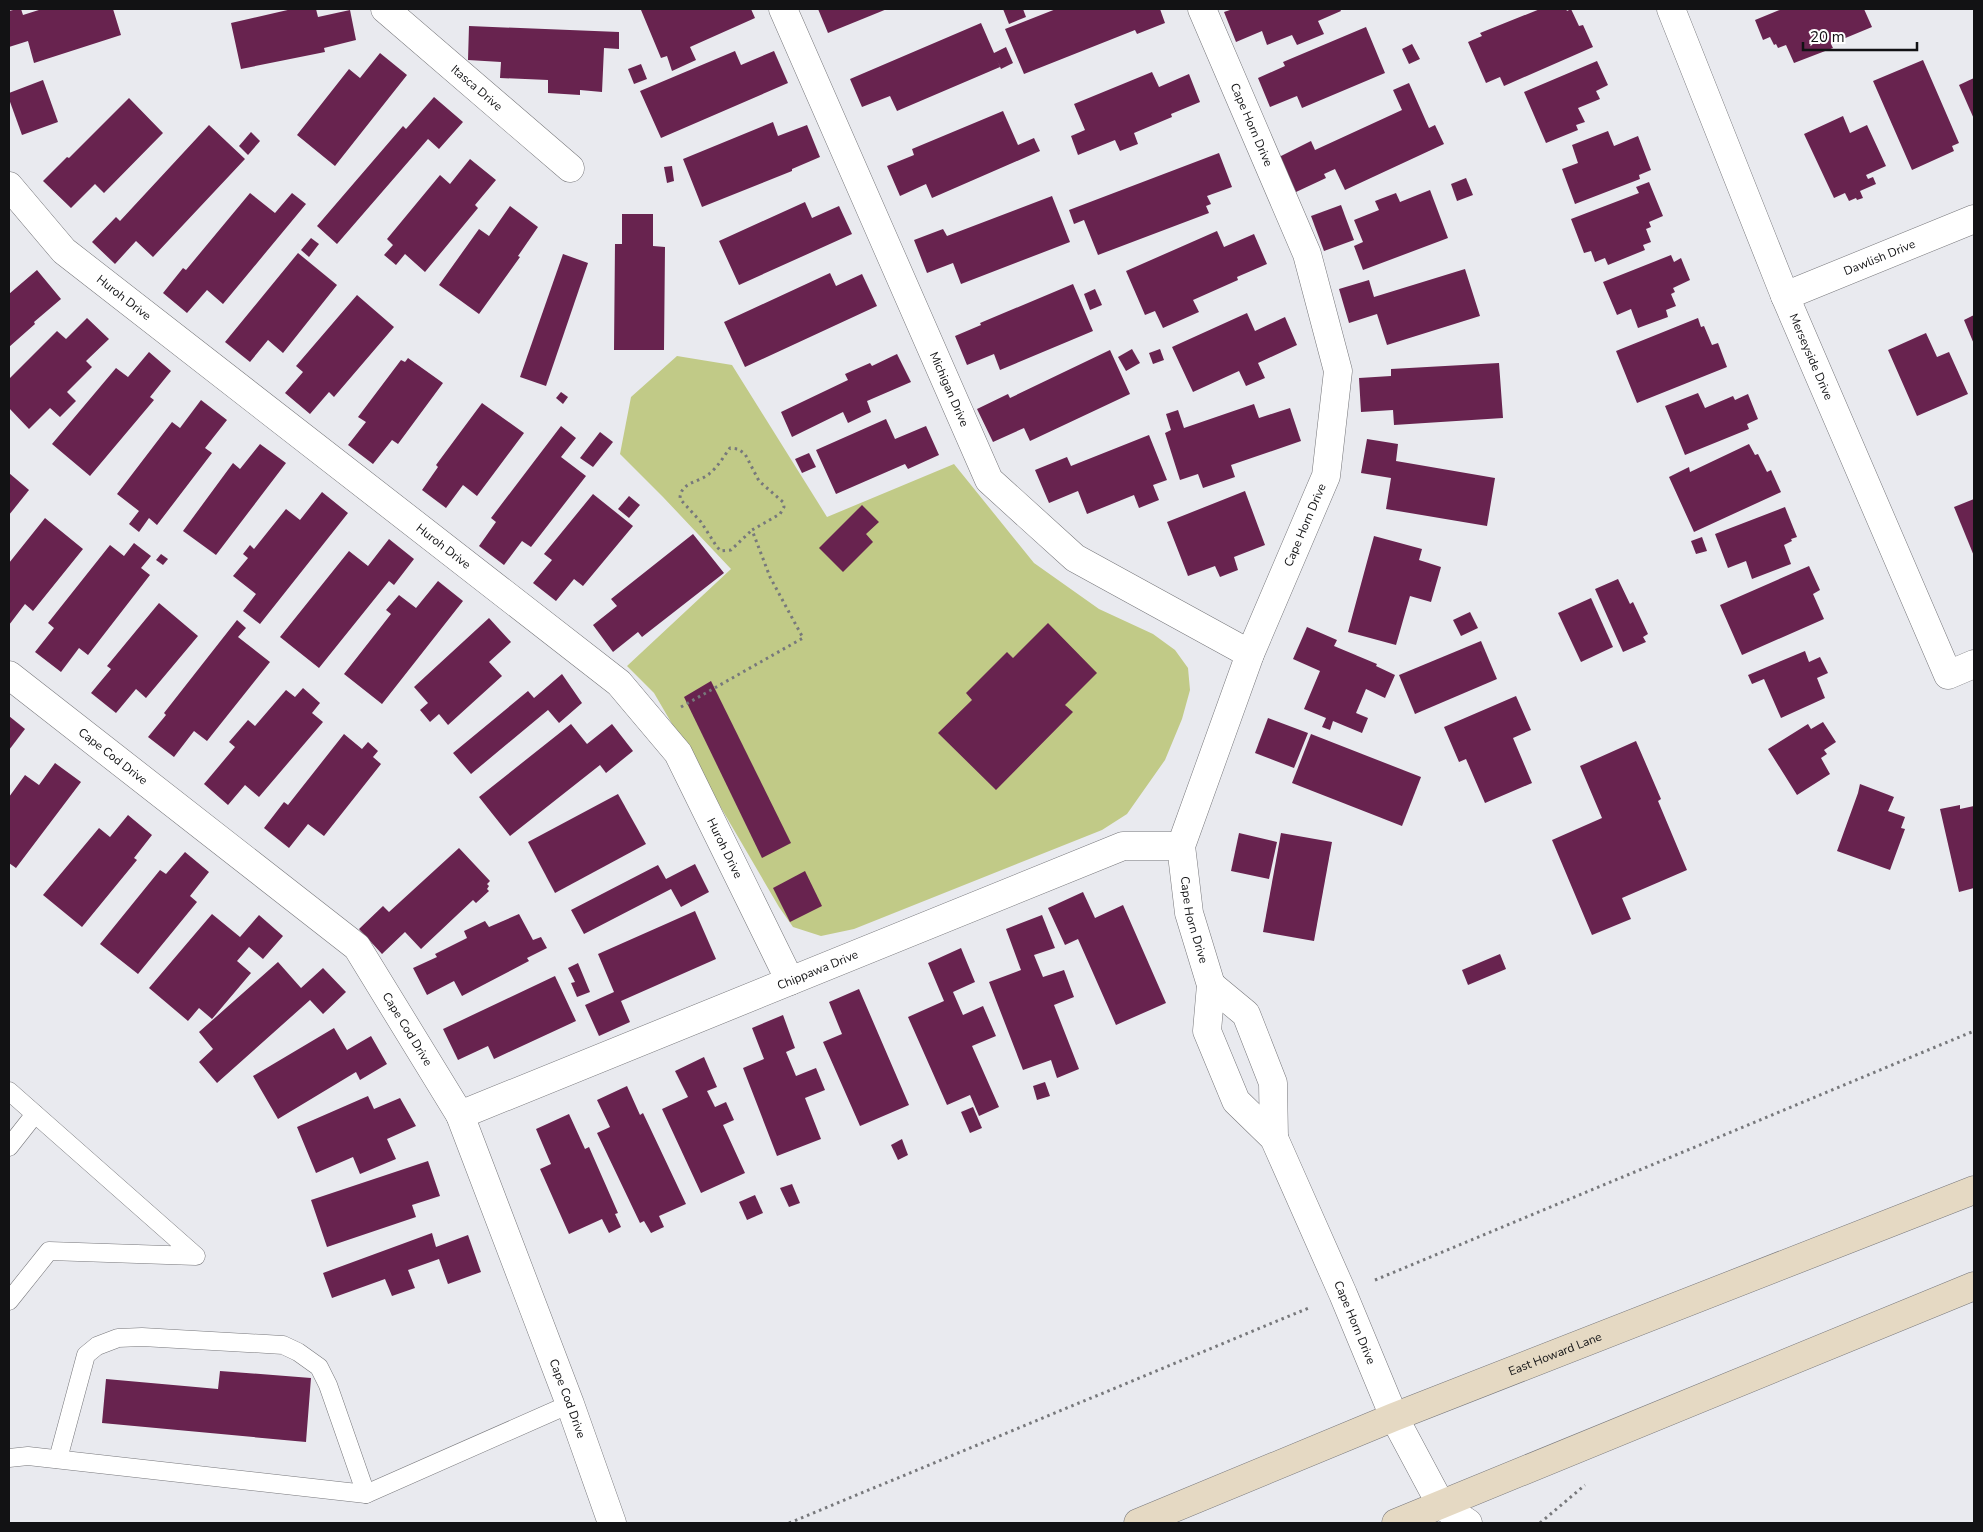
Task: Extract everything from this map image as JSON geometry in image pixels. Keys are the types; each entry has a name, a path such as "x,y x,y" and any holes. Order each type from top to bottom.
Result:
{"main road":[{"name":"East Howard Lane","path":"1138,1523 1394,1417 1974,1190"},
{"path":"1396,1523 1440,1514 1974,1286"}],"street":[{"name":"Itasca Drive","path":"385,9 570,168"},
{"name":"Michigan Drive","path":"783,9 988,480 1075,558 1250,654"},
{"name":"Cape Horn Drive","path":"1202,9 1307,254 1338,371 1326,476 1250,654 1181,846 1189,913 1212,985 1207,1031 1236,1101 1274,1138 1343,1294 1394,1417 1440,1514"},
{"name":"Merseyside Drive","path":"1671,9 1785,296 1948,675 1974,664"},
{"name":"Huroh Drive","path":"9,186 64,251 619,683 678,753 790,981"},
{"name":"Dawlish Drive","path":"1785,296 1974,219"},
{"name":"Cape Cod Drive","path":"9,675 356,947 460,1115 570,1404 612,1523"},
{"name":"Chippawa Drive","path":"460,1115 1123,846 1181,846"},
{"name":"Cape Horn Drive","path":"1212,985 1246,1014 1273,1083 1274,1138"},
{"path":"1440,1514 1468,1523"}],"lane":[{"path":"9,1091 196,1256 49,1251 9,1301"},
{"path":"9,1147 35,1114"},
{"path":"58,1459 86,1355 97,1346 118,1338 142,1337 283,1345 298,1352 318,1367 328,1385 366,1494"},
{"path":"9,1458 28,1456 58,1459 366,1494 570,1404"}],"path":[{"path":"730,448 738,449 745,454 759,482 782,502 784,507 780,514 752,530 731,550 722,551 701,522 680,499 680,492 684,487 709,475 730,448"},
{"path":"652,723 803,638 770,577 752,530"},
{"path":"789,1523 1974,1031"},
{"path":"1540,1523 1582,1486 1591,1482"}],"green space":[{"path":"677,356 732,365 827,517 954,464 1034,563 1099,609 1153,634 1175,650 1188,668 1190,690 1182,719 1165,760 1127,814 1102,830 854,929 821,936 793,927 779,907 654,693 627,666 731,569 620,454 631,397"}],"building":[{"path":"21,9 23,15 42,9 113,9 121,35 34,63 28,41 9,47 9,11"},
{"path":"292,9 316,9 318,17 350,10 356,40 324,48 325,52 241,69 231,23"},
{"path":"751,9 755,18 690,47 696,60 672,71 667,56 661,58 641,10"},
{"path":"818,9 887,9 828,33"},
{"path":"1003,9 1023,9 1026,17 1009,24"},
{"path":"1056,9 1160,9 1165,23 1137,34 1135,30 1024,74 1005,29"},
{"path":"1233,9 1340,9 1341,11 1318,21 1324,34 1297,45 1292,35 1267,45 1262,31 1236,42 1224,12"},
{"path":"1540,9 1566,9 1567,11 1571,9 1579,26 1583,25 1593,47 1504,86 1500,77 1486,83 1468,42 1482,36 1480,33"},
{"path":"1782,9 1864,9 1872,27 1831,44 1833,48 1794,63 1786,45 1778,48 1770,37 1763,40 1755,20"},
{"path":"981,23 994,53 1006,47 1013,63 1001,69 997,60 1000,67 897,111 890,96 862,107 850,79"},
{"path":"469,26 619,32 619,49 604,48 602,92 580,90 580,95 548,93 548,80 500,78 501,62 468,60"},
{"path":"1366,27 1385,73 1302,108 1297,96 1270,107 1258,78 1285,66 1283,62"},
{"path":"1412,44 1420,59 1409,64 1402,49"},
{"path":"735,51 741,65 774,51 788,83 661,138 640,91"},
{"path":"380,53 407,75 335,166 297,135 349,69 360,78"},
{"path":"1923,60 1959,143 1952,146 1954,151 1912,170 1873,81"},
{"path":"1597,61 1608,85 1596,91 1600,99 1578,108 1585,122 1576,125 1578,130 1546,143 1524,92"},
{"path":"641,64 647,79 634,84 628,69"},
{"path":"1152,72 1159,87 1189,74 1200,102 1171,114 1172,117 1134,133 1138,144 1120,151 1115,140 1078,155 1071,136 1085,130 1074,104"},
{"path":"1974,78 1974,119 1959,85"},
{"path":"43,80 58,122 22,135 9,99 9,93"},
{"path":"1409,83 1429,128 1435,125 1444,144 1345,190 1335,169 1324,174 1326,178 1296,192 1279,157 1311,141 1315,150 1402,110 1393,90"},
{"path":"434,97 463,122 439,149 428,139 337,244 317,226 403,126 406,129"},
{"path":"129,98 163,133 104,193 95,184 71,208 43,181 67,157 69,158"},
{"path":"1003,111 1018,145 1034,138 1040,151 932,198 926,184 900,196 887,166 914,155 912,149"},
{"path":"1843,116 1850,133 1867,125 1886,166 1866,175 1868,179 1873,177 1876,184 1860,191 1863,198 1849,201 1845,193 1834,198 1804,134"},
{"path":"773,122 778,136 807,125 820,157 792,169 792,171 702,207 683,159"},
{"path":"209,125 245,159 153,257 136,241 115,264 92,242 116,217 120,221"},
{"path":"1608,131 1614,146 1638,136 1651,170 1639,175 1640,179 1575,204 1562,169 1578,163 1572,145"},
{"path":"251,132 260,141 248,155 239,146"},
{"path":"1219,153 1232,187 1207,196 1211,204 1206,206 1209,213 1098,255 1084,220 1074,224 1069,210"},
{"path":"470,159 496,180 475,205 478,208 425,272 405,254 396,265 384,255 393,245 387,239 440,175 450,184"},
{"path":"672,166 674,181 667,183 664,167"},
{"path":"1466,178 1473,195 1457,201 1451,184"},
{"path":"1649,182 1663,216 1649,222 1651,227 1646,229 1651,242 1643,245 1645,250 1608,265 1605,258 1595,262 1591,251 1584,253 1571,219 1639,193 1636,187"},
{"path":"1430,190 1448,238 1363,270 1354,246 1363,242 1354,220 1379,210 1375,201 1396,193 1400,202"},
{"path":"250,193 275,213 292,193 306,204 223,304 207,290 187,313 163,293 183,268 186,270"},
{"path":"1052,196 1070,242 961,284 953,263 927,273 914,240 943,229 947,236"},
{"path":"805,202 812,218 839,206 852,234 739,285 719,241"},
{"path":"1341,205 1354,240 1324,251 1311,216"},
{"path":"510,206 538,227 518,256 520,257 479,314 439,285 479,229 489,236"},
{"path":"622,214 653,214 653,246 665,247 664,350 614,350 615,244 622,244"},
{"path":"1217,231 1224,247 1254,234 1267,264 1237,277 1238,280 1193,300 1199,312 1163,328 1155,311 1145,315 1126,271"},
{"path":"311,238 319,244 309,257 301,250"},
{"path":"298,253 337,285 283,353 268,340 250,362 225,342"},
{"path":"563,254 588,263 546,386 520,377"},
{"path":"1671,255 1674,262 1681,258 1690,280 1673,288 1675,292 1671,294 1676,306 1666,310 1668,317 1638,328 1631,309 1617,315 1603,282"},
{"path":"1465,269 1480,316 1387,345 1377,314 1349,323 1339,289 1369,280 1374,297"},
{"path":"37,270 61,299 9,347 9,294"},
{"path":"830,273 836,286 862,274 877,306 745,367 724,322"},
{"path":"1073,284 1093,331 1000,370 994,354 967,365 955,336 981,325 980,323"},
{"path":"1095,289 1102,305 1090,310 1084,294"},
{"path":"357,295 394,327 334,397 329,392 310,414 285,393 303,372 296,366"},
{"path":"1247,313 1255,331 1285,317 1297,345 1258,363 1265,378 1246,386 1239,371 1193,392 1172,347"},
{"path":"1974,315 1974,344 1964,320"},
{"path":"87,318 109,339 86,361 92,367 67,392 76,401 60,417 50,408 29,429 9,408 9,379 57,331 66,339"},
{"path":"1698,318 1701,327 1704,326 1712,345 1718,343 1727,367 1637,403 1616,351"},
{"path":"1926,333 1937,357 1949,352 1968,394 1917,416 1888,350"},
{"path":"1132,349 1140,363 1126,371 1118,357"},
{"path":"1160,349 1164,360 1153,364 1149,353"},
{"path":"1110,350 1130,394 1030,441 1024,428 993,442 977,409 1008,394 1010,398"},
{"path":"149,352 171,371 150,397 154,400 90,476 52,444 116,368 128,377"},
{"path":"897,354 911,382 867,401 871,412 848,423 843,412 792,437 781,412 848,380 845,374 870,363 872,366"},
{"path":"408,358 443,383 398,444 392,440 373,464 348,445 366,422 358,417 401,360 405,362"},
{"path":"1499,363 1503,418 1394,425 1393,410 1361,412 1359,378 1391,376 1391,369"},
{"path":"561,392 568,397 563,404 556,398"},
{"path":"1698,393 1705,408 1733,396 1735,400 1748,394 1758,419 1747,424 1749,429 1685,455 1665,406"},
{"path":"201,400 227,420 205,448 212,453 157,525 149,518 139,532 129,524 139,511 117,494 172,422 180,428"},
{"path":"482,403 524,433 477,496 463,485 446,508 422,490 438,467 436,465"},
{"path":"1254,404 1259,418 1290,408 1301,441 1231,465 1235,477 1203,488 1198,474 1180,480 1165,433 1171,430 1166,414 1178,410 1184,428"},
{"path":"886,419 895,439 926,426 939,455 908,469 905,464 836,494 816,450"},
{"path":"561,426 576,438 561,457 586,476 531,547 522,541 504,565 479,546 496,522 491,518"},
{"path":"600,432 613,442 593,467 580,458"},
{"path":"1149,435 1167,480 1153,485 1159,500 1139,508 1134,495 1087,514 1078,491 1049,503 1035,470 1067,457 1071,466"},
{"path":"1367,439 1398,444 1396,461 1495,478 1487,526 1386,509 1391,478 1361,473"},
{"path":"260,444 286,463 216,555 183,531 233,463 240,469"},
{"path":"1749,444 1755,455 1758,454 1767,472 1771,470 1781,492 1694,532 1669,477 1689,467 1690,472"},
{"path":"809,453 816,467 802,473 795,459"},
{"path":"9,473 29,490 9,515"},
{"path":"1245,491 1265,545 1234,557 1238,570 1220,577 1215,566 1188,576 1167,522"},
{"path":"322,492 348,513 260,624 243,611 256,594 233,576 248,558 243,554 250,545 254,549 286,509 300,520"},
{"path":"593,494 633,526 583,586 574,579 556,601 533,583 552,560 544,554"},
{"path":"629,496 640,505 629,518 618,509"},
{"path":"1974,499 1974,556 1954,507"},
{"path":"862,505 879,522 866,534 873,542 843,572 819,548"},
{"path":"1785,507 1797,537 1784,545 1791,564 1752,579 1746,561 1728,568 1715,534"},
{"path":"45,518 83,549 33,611 25,604 9,625 9,563"},
{"path":"693,534 724,573 642,637 638,632 613,652 593,625 617,606 611,599"},
{"path":"1374,536 1422,549 1419,560 1441,567 1431,602 1410,596 1396,645 1348,632"},
{"path":"1702,537 1707,551 1696,554 1691,541"},
{"path":"389,539 414,559 394,585 389,581 319,668 280,637 349,551 368,566"},
{"path":"134,543 151,556 141,568 150,575 88,655 79,648 61,672 35,652 54,628 48,623 110,545 124,556"},
{"path":"161,554 168,559 163,565 156,560"},
{"path":"1809,566 1820,590 1813,594 1824,619 1742,655 1720,605"},
{"path":"1618,579 1630,604 1633,602 1648,634 1643,637 1646,642 1623,652 1595,589"},
{"path":"438,581 463,601 382,704 344,674 391,614 386,610 399,595 416,608"},
{"path":"1591,598 1613,647 1581,662 1558,613"},
{"path":"159,603 198,636 146,698 136,689 116,713 91,693 111,669 107,666"},
{"path":"1470,612 1478,628 1461,636 1453,620"},
{"path":"489,618 511,642 489,662 502,676 448,725 439,714 430,722 420,710 428,703 414,687"},
{"path":"237,620 246,628 238,637 270,662 207,741 194,731 174,757 148,737 166,715 164,713"},
{"path":"1048,623 1097,673 1065,705 1073,712 996,790 938,733 972,700 966,693 1007,652 1013,658"},
{"path":"1307,627 1337,640 1334,646 1377,664 1376,666 1395,675 1385,698 1366,689 1356,713 1368,718 1362,733 1333,721 1330,730 1322,727 1326,718 1304,709 1320,671 1293,659"},
{"path":"1481,641 1497,679 1415,714 1399,675"},
{"path":"1805,651 1809,662 1820,657 1828,673 1817,678 1825,698 1781,718 1764,679 1752,684 1748,675"},
{"path":"562,674 582,703 559,723 548,710 471,774 453,753 528,691 534,698"},
{"path":"711,681 791,843 762,858 684,697"},
{"path":"303,688 320,703 312,713 323,722 259,797 245,785 228,805 204,784 235,747 229,742 248,720 255,726 286,690 295,697"},
{"path":"1516,696 1531,730 1513,738 1532,783 1485,803 1466,759 1459,762 1444,727"},
{"path":"9,716 25,729 9,750"},
{"path":"1268,718 1308,733 1294,768 1255,753"},
{"path":"1823,722 1836,742 1824,750 1827,754 1821,758 1830,774 1797,795 1768,749 1808,724 1811,729"},
{"path":"571,724 587,744 612,724 633,751 606,773 600,765 510,836 479,797"},
{"path":"344,734 362,749 368,742 378,751 373,757 381,764 324,836 308,824 289,848 264,828 284,802 288,805"},
{"path":"1311,734 1421,777 1402,826 1292,783"},
{"path":"1636,741 1661,799 1658,801 1687,870 1622,898 1631,919 1592,935 1552,840 1602,818 1580,766"},
{"path":"55,763 81,782 16,868 9,863 9,797 25,775 39,785"},
{"path":"1860,784 1894,797 1888,811 1905,817 1901,828 1905,829 1890,870 1837,851"},
{"path":"618,794 646,844 555,893 528,842"},
{"path":"1960,805 1960,809 1974,806 1974,888 1959,892 1940,809"},
{"path":"128,815 152,835 134,858 137,860 82,927 43,895 99,828 110,837"},
{"path":"1239,833 1277,842 1269,879 1231,871"},
{"path":"1281,833 1332,842 1314,941 1263,932"},
{"path":"459,848 490,881 487,884 489,891 476,903 473,900 421,949 405,932 382,954 359,929 383,906 389,912"},
{"path":"185,852 209,872 190,896 197,902 138,974 100,944 160,870 166,874"},
{"path":"695,864 709,892 681,907 671,889 584,934 571,910 658,865 666,879"},
{"path":"805,871 822,906 790,922 773,888"},
{"path":"1083,892 1095,918 1123,905 1166,1003 1116,1025 1078,939 1065,945 1048,908"},
{"path":"695,911 716,959 621,1001 630,1022 599,1036 585,1005 614,992 598,954"},
{"path":"212,914 240,937 259,915 283,936 263,959 249,947 237,961 251,973 212,1019 199,1008 188,1021 149,988"},
{"path":"519,914 533,940 541,937 547,948 527,958 529,961 462,996 454,981 427,995 413,968 437,957 435,954 467,938 464,931 485,921 489,927"},
{"path":"1042,915 1055,948 1034,955 1043,977 1064,970 1074,997 1054,1005 1079,1069 1057,1078 1051,1060 1023,1070 989,982 1021,970 1006,929"},
{"path":"961,948 975,982 953,992 963,1015 983,1006 996,1036 972,1046 999,1107 979,1116 970,1095 947,1105 908,1017 944,1001 928,963"},
{"path":"1500,954 1506,969 1468,985 1462,970"},
{"path":"278,962 301,988 323,968 346,992 323,1014 310,1000 217,1083 199,1062 213,1049 199,1032"},
{"path":"578,963 590,992 577,997 571,983 575,982 568,968"},
{"path":"555,976 576,1021 494,1059 488,1046 458,1060 443,1029"},
{"path":"859,989 909,1105 860,1126 823,1042 842,1034 829,1002"},
{"path":"783,1015 795,1048 786,1052 796,1076 816,1068 825,1090 805,1098 821,1139 777,1156 743,1068 764,1059 752,1028"},
{"path":"334,1028 347,1050 371,1036 387,1064 360,1080 356,1072 278,1119 253,1076"},
{"path":"704,1057 717,1087 707,1091 715,1107 726,1102 734,1120 723,1125 745,1173 701,1193 662,1109 688,1097 675,1071"},
{"path":"1045,1082 1050,1096 1037,1100 1033,1086"},
{"path":"627,1086 640,1115 643,1113 686,1204 659,1216 664,1227 651,1233 644,1221 640,1223 597,1133 610,1127 597,1100"},
{"path":"368,1096 374,1109 400,1098 416,1126 387,1139 396,1159 360,1174 353,1157 316,1173 297,1127"},
{"path":"973,1107 982,1128 970,1133 961,1112"},
{"path":"569,1114 585,1149 589,1147 618,1213 615,1214 621,1227 609,1233 602,1219 569,1234 540,1169 551,1164 536,1129"},
{"path":"902,1139 908,1155 898,1160 891,1145"},
{"path":"428,1161 440,1196 412,1205 416,1217 327,1247 311,1200"},
{"path":"792,1184 800,1203 789,1207 780,1188"},
{"path":"755,1195 763,1213 747,1220 739,1202"},
{"path":"432,1233 436,1247 468,1235 481,1272 448,1284 439,1259 408,1270 415,1288 392,1296 385,1279 332,1298 323,1273"},
{"path":"220,1371 311,1378 306,1442 102,1423 106,1379 218,1389"}]}
